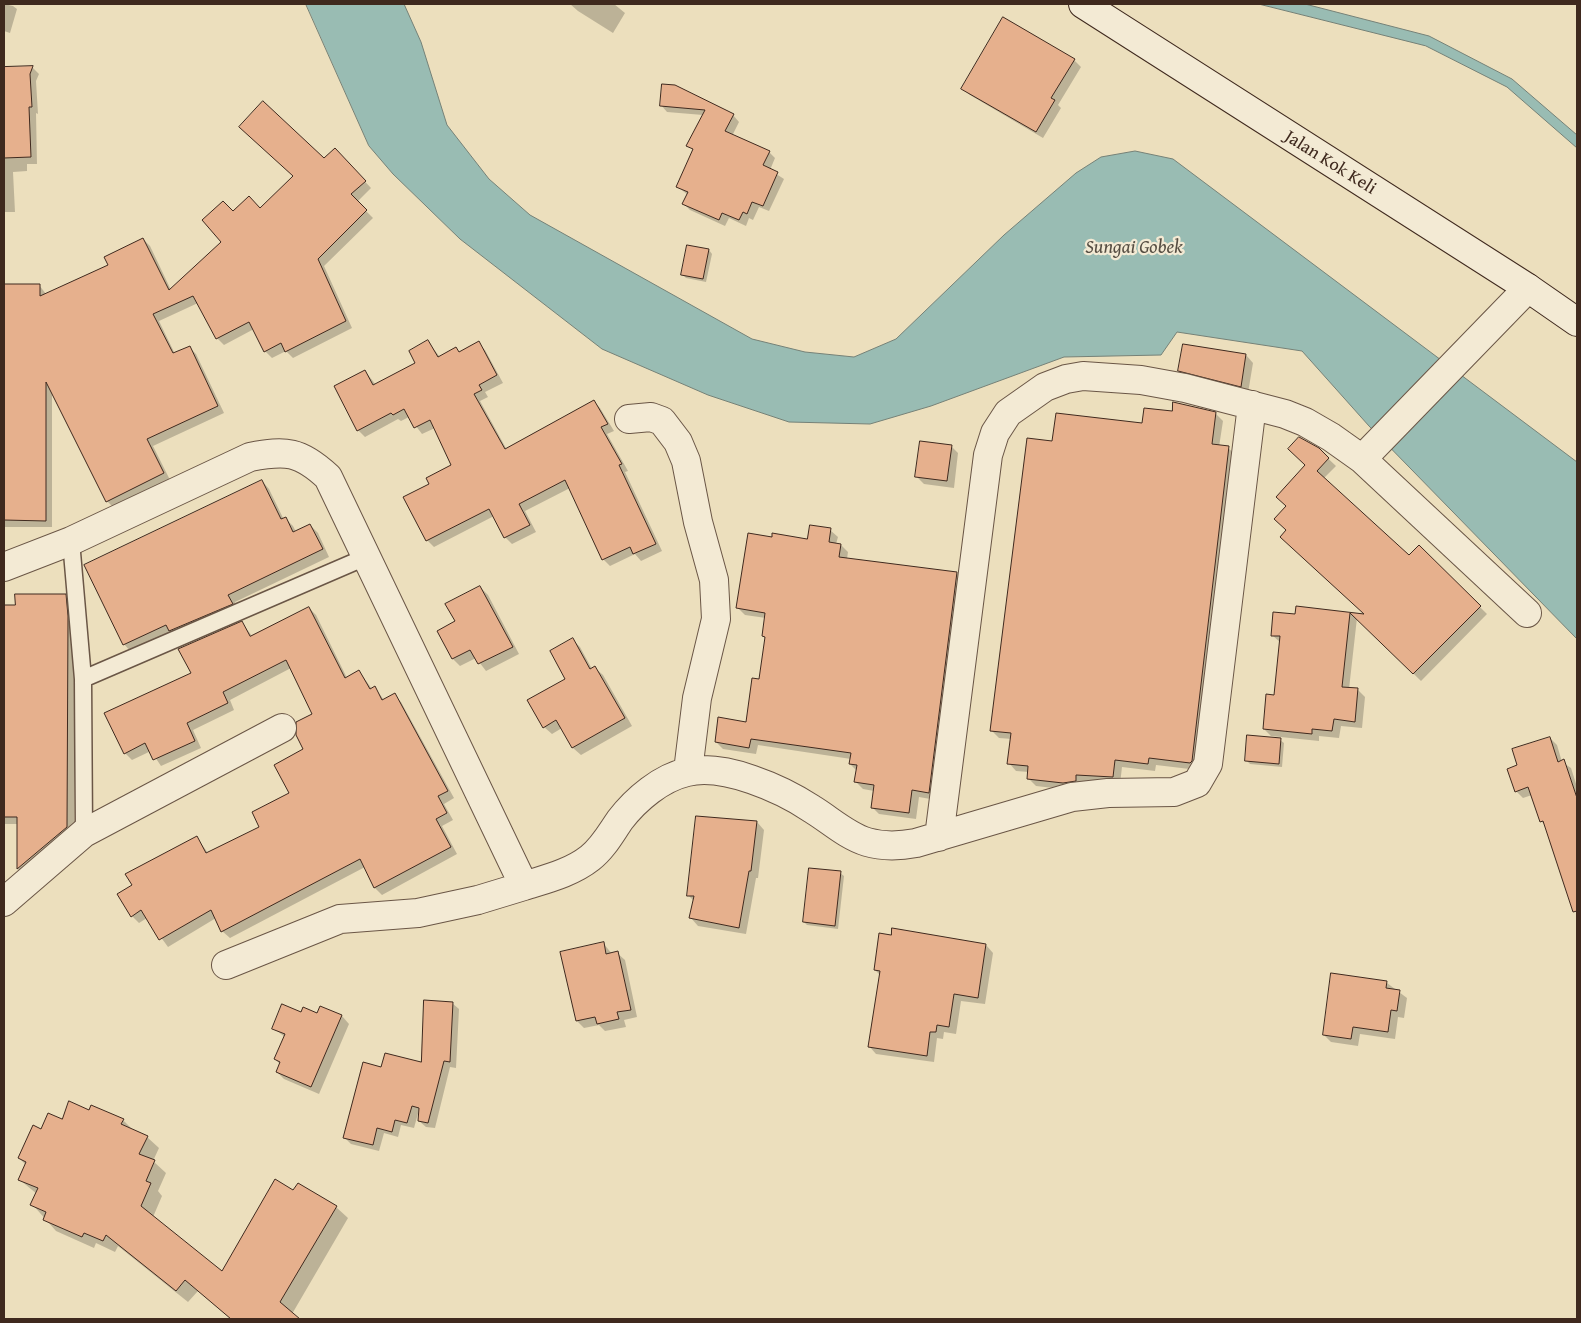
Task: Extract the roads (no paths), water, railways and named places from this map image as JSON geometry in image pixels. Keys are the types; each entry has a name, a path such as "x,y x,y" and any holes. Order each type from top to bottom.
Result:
{"street":[{"name":"Jalan Kok Keli","path":"1082,4 1528,288 1577,322"},
{"path":"1362,459 1528,288"},
{"path":"939,837 988,455 995,433 1008,413 1045,387 1066,379 1084,376 1141,380 1185,388 1252,405 1305,422 1362,459 1527,613"},
{"path":"226,965 340,919 418,913 478,900 524,886 581,865 605,842 621,818 634,804 662,781 688,772 714,771 771,787 794,797 848,834 869,843 902,845 939,837 1072,797 1108,793 1174,792 1186,789 1197,783 1204,774 1208,764 1252,405"},
{"path":"629,419 650,417 662,421 678,442 686,461 698,522 714,580 716,618 697,698 688,772"},
{"path":"4,567 71,541 250,457 274,452 296,454 312,462 328,478 524,886"},
{"path":"4,902 84,833 282,728"}],"lane":[{"path":"71,541 83,679 84,833"},
{"path":"83,679 366,557"}],"water":[{"name":"Sungai Gobek","path":"306,4 404,4 421,42 447,125 489,179 530,215 752,339 805,352 854,357 896,339 1004,235 1076,173 1101,157 1135,151 1173,159 1577,462 1577,639 1369,426 1302,351 1177,332 1161,355 1064,357 931,406 870,424 789,422 708,395 602,349 460,239 393,174 369,146"},
{"path":"1259,4 1305,4 1429,36 1512,79 1577,135 1577,148 1507,87 1426,46"}]}
